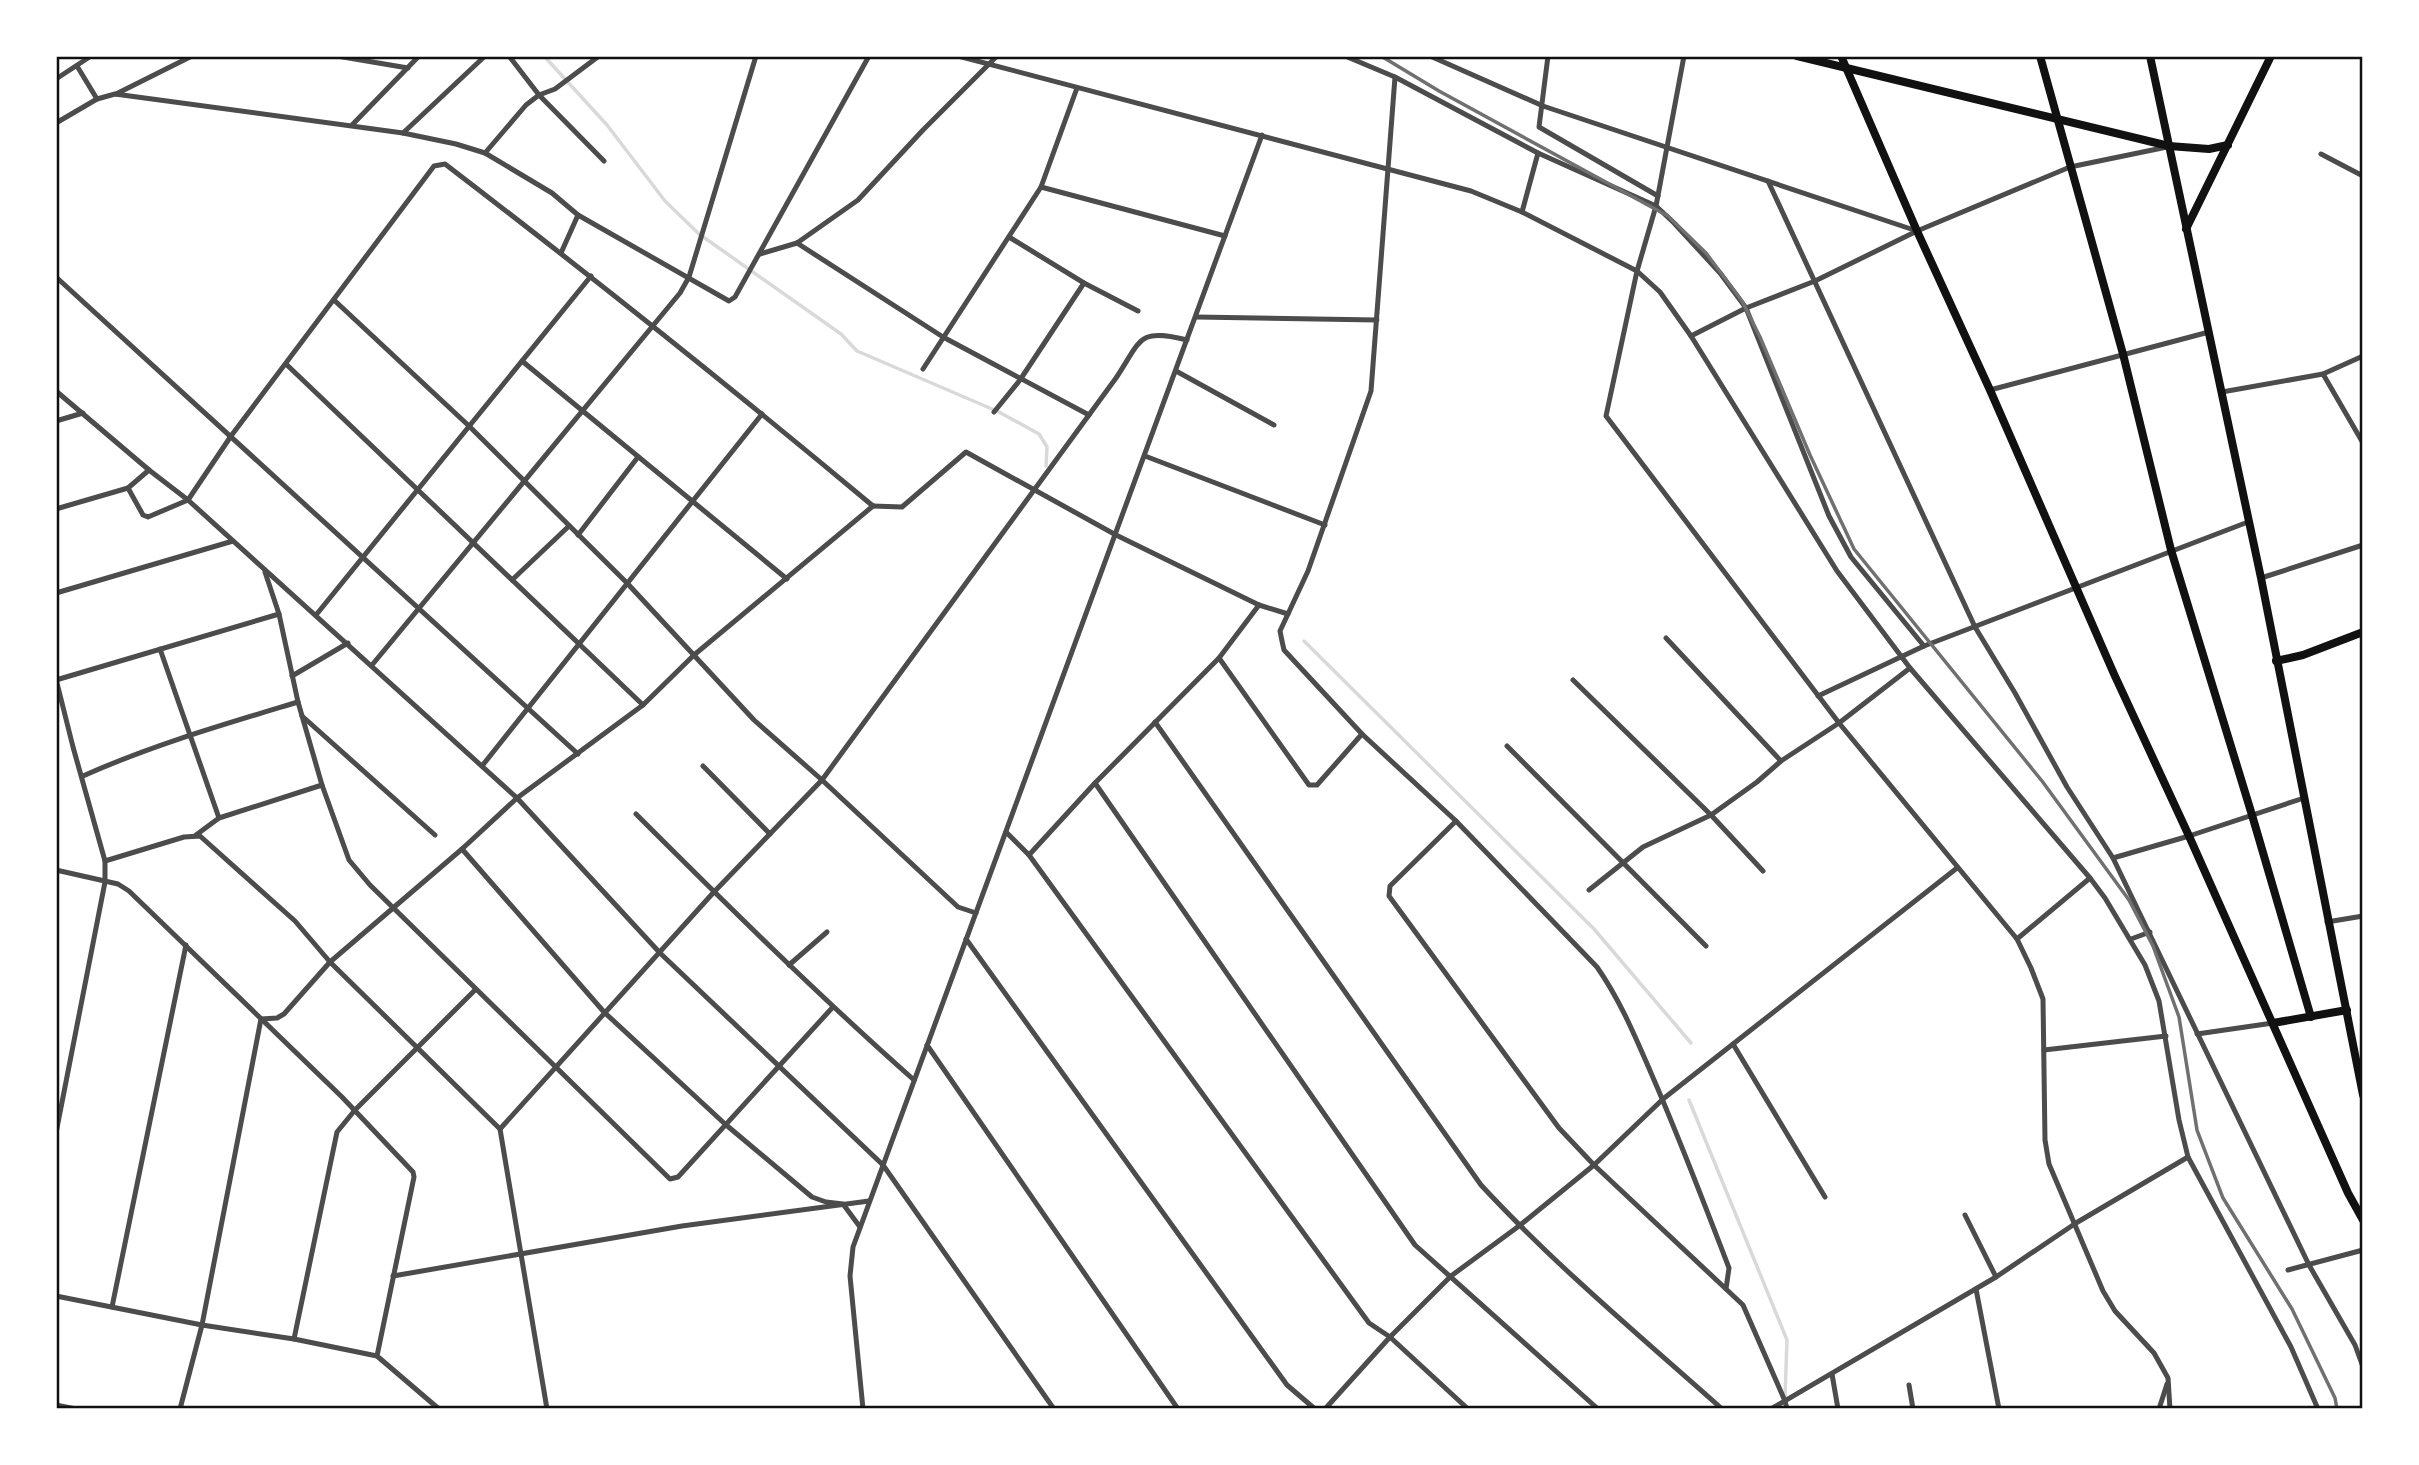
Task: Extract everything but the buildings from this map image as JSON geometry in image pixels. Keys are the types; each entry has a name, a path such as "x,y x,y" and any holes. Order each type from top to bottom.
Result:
{"main road":[{"path":"1797,56 2169,146 2209,149 2228,145"},
{"path":"1841,56 2076,588 2348,1193 2363,1220"},
{"path":"2040,56 2123,354 2171,550 2311,1017"},
{"path":"2151,56 2261,578 2363,1095"},
{"path":"2186,229 2271,56"},
{"path":"2276,661 2303,655 2363,632"},
{"path":"2273,1023 2347,1010"}],"street":[{"path":"56,79 91,56"},
{"path":"56,123 97,99 115,94 192,56"},
{"path":"337,56 408,68"},
{"path":"352,125 419,56"},
{"path":"403,133 485,56"},
{"path":"509,56 604,161"},
{"path":"485,153 519,113 541,94 555,89 599,56"},
{"path":"372,665 680,293 689,277 756,56"},
{"path":"115,94 403,133 485,153 552,193 578,215 726,300 735,298 869,56"},
{"path":"958,56 1471,191 1522,212 1637,271 1660,292 1837,571 1910,668 2090,877 2131,939 2159,1001 2179,1120 2189,1157 2291,1347 2318,1409"},
{"path":"760,254 797,243 858,200 997,56"},
{"path":"1345,56 1395,77 1538,153 1656,206 1709,260 1746,309 1829,516 1851,557 1924,646"},
{"path":"1430,56 1543,106 1917,231"},
{"path":"1548,56 1539,127 1658,196"},
{"path":"1684,56 1656,206 1637,271 1606,416 1839,723 2017,939 2032,968 2043,999 2045,1140 2049,1164 2109,1301 2154,1353 2168,1378 2170,1409"},
{"path":"77,66 97,99"},
{"path":"1395,77 1371,391 1308,571 1280,631 1284,650 1362,734 1456,821 1597,967 1622,1007 1663,1099 1729,1268 1726,1289"},
{"path":"923,369 1041,187 1077,88"},
{"path":"863,1409 850,1276 853,1247 1262,135"},
{"path":"1690,336 1746,309 1815,281 1917,231 2070,167 2169,146"},
{"path":"1522,212 1538,153"},
{"path":"2321,154 2363,176"},
{"path":"128,488 143,515 148,517 188,500 231,436 434,166 444,163 591,276 873,506 902,507 966,452 1116,535 1259,605 1288,614"},
{"path":"1768,181 1975,627 2067,787 2113,858 2309,1265 2355,1345 2363,1367"},
{"path":"1041,187 1225,236"},
{"path":"561,253 578,215"},
{"path":"1009,237 1138,312"},
{"path":"797,243 943,337 1089,415"},
{"path":"316,615 591,276"},
{"path":"56,277 578,754"},
{"path":"994,412 1020,380 1084,283"},
{"path":"334,300 469,426 627,583 754,720 958,907 976,913"},
{"path":"1196,317 1377,320"},
{"path":"1990,390 2209,332"},
{"path":"500,1129 713,893 822,780 1141,340 1161,333 1187,340"},
{"path":"2222,392 2323,374 2363,356"},
{"path":"522,361 787,579"},
{"path":"286,364 643,705"},
{"path":"1176,371 1274,425"},
{"path":"2323,374 2363,443"},
{"path":"56,391 188,500 517,798 660,953 883,1165 1054,1409"},
{"path":"56,421 83,413"},
{"path":"482,766 762,414"},
{"path":"1145,456 1325,525"},
{"path":"578,535 638,457"},
{"path":"56,509 128,488 149,470"},
{"path":"261,1019 277,1018 284,1014 330,962 517,798 643,705 694,655 873,506"},
{"path":"1818,696 1924,646 2248,522"},
{"path":"512,580 569,526"},
{"path":"56,593 233,541"},
{"path":"2261,578 2362,546"},
{"path":"264,569 279,614 298,702 322,785 349,860 364,879 670,1179 678,1177 832,1008"},
{"path":"1029,855 1095,783 1219,658 1259,605"},
{"path":"56,1133 105,882 105,861 56,679 279,614"},
{"path":"1666,638 1781,761"},
{"path":"292,676 348,643"},
{"path":"160,649 219,817"},
{"path":"1219,658 1310,785 1317,785 1362,734"},
{"path":"1589,890 1643,847 1711,815 1910,668"},
{"path":"1573,680 1711,815 1763,871"},
{"path":"83,776 122,758 191,734 298,702"},
{"path":"302,716 435,835"},
{"path":"1155,722 1481,1185 1519,1226 1722,1409"},
{"path":"1507,746 1706,946"},
{"path":"703,766 770,834"},
{"path":"1095,783 1415,1245 1598,1409"},
{"path":"105,861 196,835 219,817 322,785"},
{"path":"2113,858 2304,798"},
{"path":"636,814 832,1008 914,1080"},
{"path":"1456,821 1390,886 1389,896 1559,1128 1594,1165 1743,1305 1787,1409"},
{"path":"1006,832 1029,855 1369,1323 1390,1337 1468,1409"},
{"path":"196,835 295,921 330,962 500,1129 547,1409"},
{"path":"462,849 604,1012 725,1124 812,1197 843,1204 860,1227"},
{"path":"1325,1409 1390,1337 1451,1276 1519,1226 1594,1165 1663,1099 1957,868"},
{"path":"56,870 118,884 129,891 355,1110 413,1172 377,1356"},
{"path":"2017,939 2090,877"},
{"path":"2327,922 2363,916"},
{"path":"789,965 827,932"},
{"path":"2131,939 2150,932"},
{"path":"967,939 1287,1385 1315,1409"},
{"path":"112,1307 186,945"},
{"path":"294,1339 337,1132 355,1110 475,989"},
{"path":"180,1409 202,1325 261,1019"},
{"path":"2197,1034 2273,1023"},
{"path":"2044,1050 2166,1036"},
{"path":"1734,1044 1825,1197"},
{"path":"927,1045 1178,1409"},
{"path":"1771,1409 1996,1278 2076,1223 2189,1157"},
{"path":"393,1276 682,1226 869,1201"},
{"path":"1965,1215 1996,1278"},
{"path":"2288,1270 2363,1250"},
{"path":"1976,1289 1999,1409"},
{"path":"56,1296 377,1356 439,1409"},
{"path":"1832,1374 1838,1409"},
{"path":"2159,1409 2168,1378"},
{"path":"1909,1385 1913,1409"},
{"path":"56,1405 76,1409"}],"waterway":[{"path":"544,56 607,125 665,201 699,234 841,334 857,351 999,412 1039,434 1047,447 1046,466"},
{"path":"1304,641 1594,929 1691,1043"},
{"path":"1689,1100 1787,1340 1785,1397"}],"railway":[{"path":"1381,56 1439,91 1668,216 1706,253 1742,301 1854,549 2042,781 2129,900 2153,946 2179,1017 2197,1130 2223,1198 2292,1309 2335,1398 2337,1409"}]}
